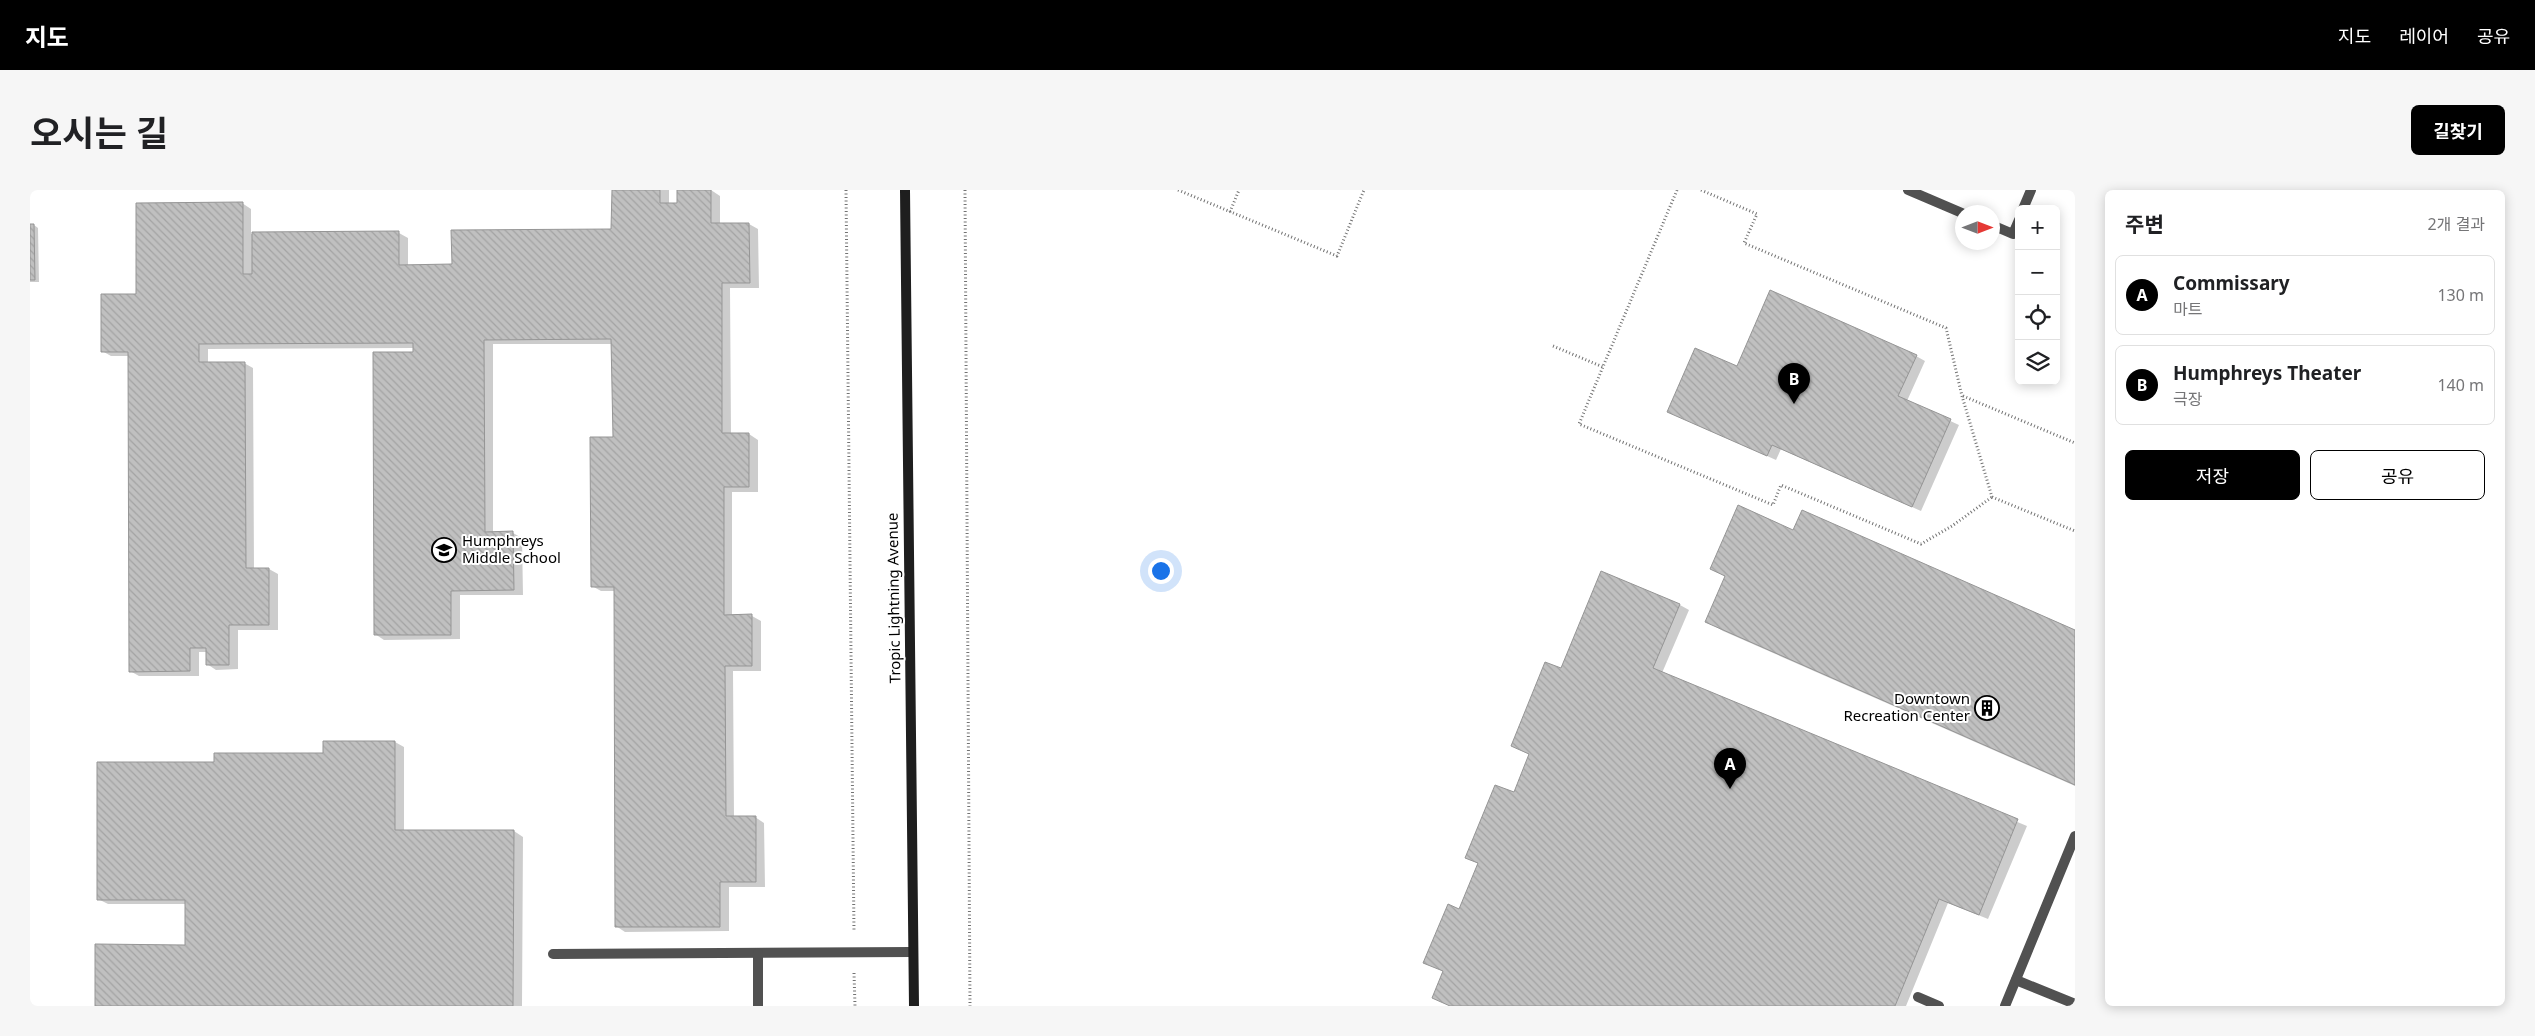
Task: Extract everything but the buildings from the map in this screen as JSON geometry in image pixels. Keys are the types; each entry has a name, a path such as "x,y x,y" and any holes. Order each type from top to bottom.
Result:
{"main road":[{"name":"Tropic Lightning Avenue","path":"905,190 914,1006"}],"lane":[{"path":"1908,190 1955,210"},
{"path":"2025,205 2031,190"},
{"path":"2000,228 2013,234 2015,229"},
{"path":"2005,1006 2075,836"},
{"path":"554,954 912,952"},
{"path":"758,953 758,1006"},
{"path":"2016,980 2075,1004"},
{"path":"1918,997 1939,1006"}],"path":[{"path":"846,190 855,1006"},
{"path":"965,190 970,1006"},
{"path":"1178,190 1337,256 1364,190"},
{"path":"1230,212 1239,190"},
{"path":"1677,190 1579,424 1773,505 1781,485 1921,544 1952,526 1992,497"},
{"path":"1701,190 1757,214 1744,243 1946,328 1962,396 1992,497"},
{"path":"1553,346 1603,367"},
{"path":"1962,396 2075,443"},
{"path":"1992,497 2075,532"}],"place":[{"name":"Humphreys Theater","path":"1794,404"},
{"name":"Humphreys Middle School","path":"444,550"},
{"name":"Downtown Recreation Center","path":"1987,708"},
{"name":"Commissary","path":"1730,789"}]}
